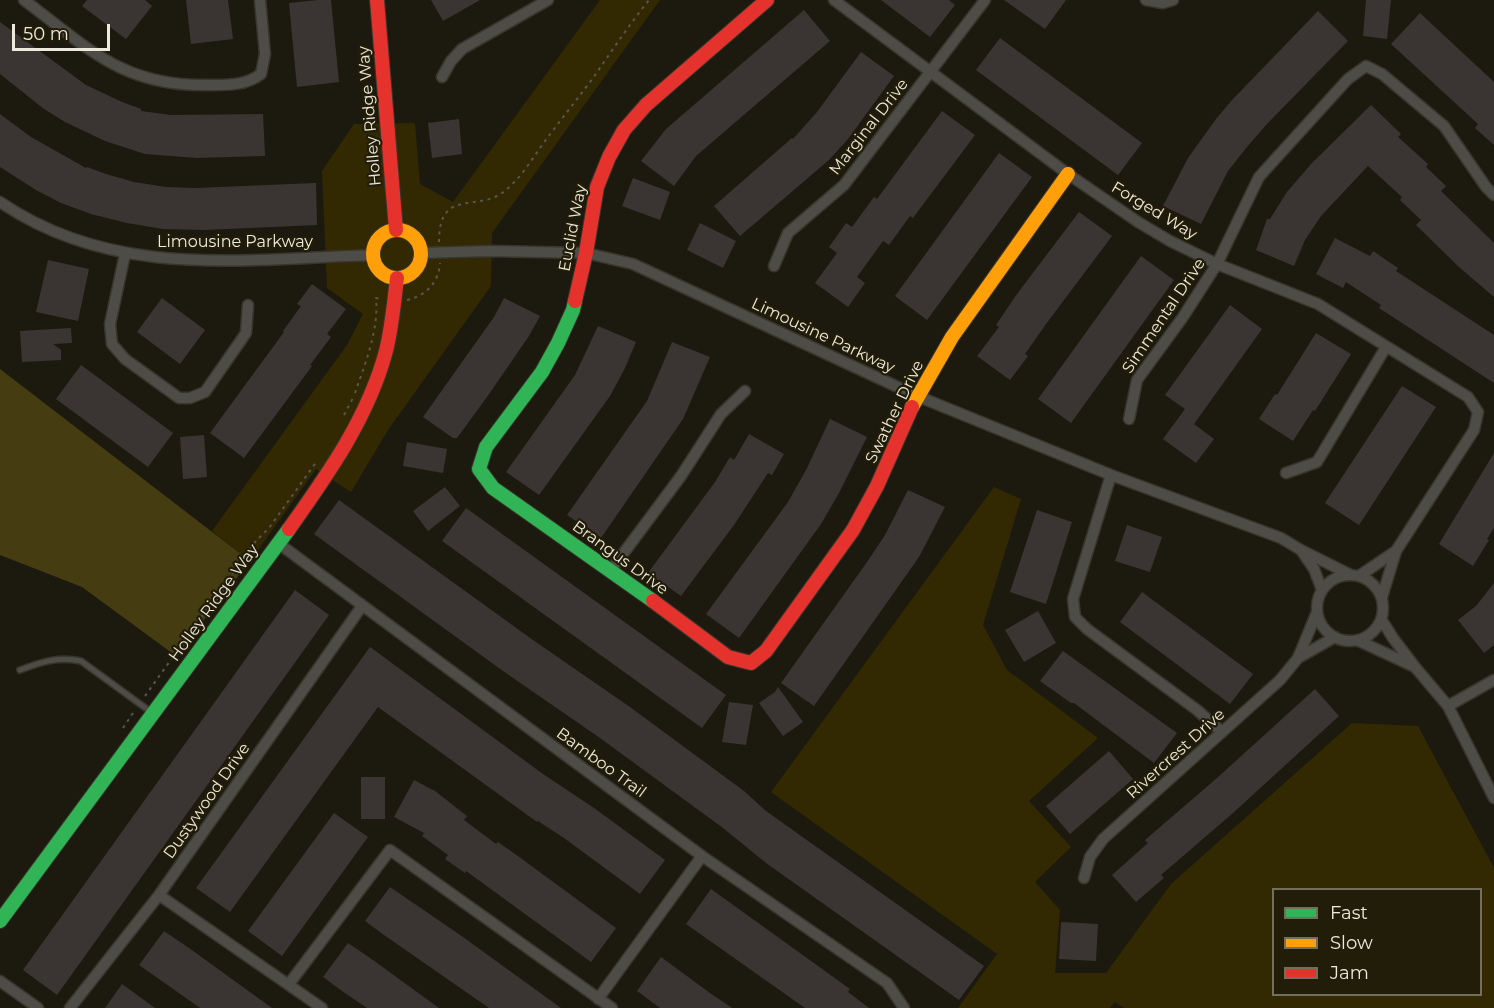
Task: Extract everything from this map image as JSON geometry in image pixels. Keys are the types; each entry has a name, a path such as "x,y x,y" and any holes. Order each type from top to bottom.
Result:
{"street":[{"path":"24,0 99,57 120,69 141,77 184,86 247,82 261,74 265,54 260,0"},
{"name":"Holley Ridge Way","path":"377,0 396,230"},
{"path":"442,77 451,61 462,49 548,0"},
{"name":"Euclid Way","path":"479,469 486,447 542,372 573,310 597,188 609,157 624,130 646,105 767,0"},
{"name":"Forged Way","path":"834,0 1068,174 1137,222 1217,264 1318,304 1468,397 1478,412 1474,430 1396,551"},
{"name":"Marginal Drive","path":"774,266 788,232 844,185 985,0"},
{"path":"1146,0 1168,2"},
{"name":"Simmental Drive","path":"1129,419 1137,380 1183,317 1217,264 1259,177 1348,79 1366,66 1382,74 1444,126 1494,195"},
{"name":"Swather Drive","path":"751,663 766,651 853,530 877,486 917,396 952,337 1068,174"},
{"name":"Limousine Parkway","path":"0,202 27,219 62,235 125,254 167,260 373,255"},
{"path":"396,230 411,234 416,239 421,253 417,267 405,276 397,278 381,271 373,255 380,237 396,230"},
{"name":"Limousine Parkway","path":"421,253 490,251 586,253 633,264 917,396 1111,475 1281,538 1354,575"},
{"path":"125,254 110,324 110,339 120,354 174,396 190,398 205,392 246,333 248,304"},
{"name":"Holley Ridge Way","path":"0,921 341,454 367,405 388,344 397,278"},
{"path":"1286,473 1317,462 1386,348"},
{"path":"611,570 681,476 721,414 745,391"},
{"name":"Brangus Drive","path":"479,469 493,488 611,570 728,657 751,663"},
{"path":"1111,475 1072,599 1075,617 1087,629 1197,710 1222,732"},
{"name":"Bamboo Trail","path":"278,543 702,856 886,983 904,1008"},
{"path":"1301,550 1314,569 1322,590"},
{"path":"1354,575 1396,551"},
{"path":"1382,597 1369,580 1354,575 1338,576 1322,590 1318,600 1317,612 1320,622 1326,631 1346,640 1357,640 1367,636 1376,628 1381,619 1382,597 1396,551"},
{"name":"Dustywood Drive","path":"70,1008 159,895 362,606"},
{"name":"Rivercrest Drive","path":"1084,878 1090,857 1103,839 1280,680 1298,657 1317,612"},
{"path":"1381,619 1415,667 1448,706 1494,798"},
{"name":"Rivercrest Drive","path":"1298,657 1335,637"},
{"path":"1357,640 1415,667"},
{"path":"1448,706 1494,680"},
{"path":"289,984 390,850 612,1008"},
{"path":"598,999 702,856"},
{"path":"159,895 322,1008"},
{"path":"0,981 38,1008"}],"lane":[{"path":"20,670 47,660 69,658 81,661 153,713"}],"shaded area":[{"path":"600,0 660,0 492,233 491,286 388,430 351,492 316,469 250,561 212,531 347,345 363,314 327,288 322,171 354,124 415,123 420,184 453,202"},
{"path":"0,369 250,561 176,656 82,587 0,555"},
{"path":"994,487 1021,499 983,625 1007,670 1098,738 1029,801 1071,847 1035,882 1060,910 1055,973 1106,973 1171,884 1352,723 1418,726 1494,868 1494,1008 1124,1008 1115,1002 1110,1008 958,1008 997,954 771,792"}],"building":[{"path":"87,0 145,0 152,6 126,39 82,6"},
{"path":"186,0 228,0 233,39 191,44"},
{"path":"331,0 339,82 297,87 289,3"},
{"path":"431,0 480,0 443,21"},
{"path":"881,0 949,0 955,5 930,37"},
{"path":"1004,0 1066,0 1045,29"},
{"path":"1366,0 1391,0 1387,39 1363,36"},
{"path":"804,10 830,41 696,156 674,186 641,161 666,129"},
{"path":"1318,11 1348,41 1247,147 1228,171 1201,224 1163,206 1188,158 1216,119"},
{"path":"1420,13 1494,82 1494,145 1475,128 1478,124 1391,44"},
{"path":"0,22 86,85 141,109 141,111 171,115 263,114 265,156 197,158 145,154 105,141 65,122 44,109 0,74"},
{"path":"1000,38 1142,143 1118,175 976,70"},
{"path":"861,52 894,76 848,139 829,160 740,236 714,206 793,139 817,112"},
{"path":"1371,105 1401,134 1398,137 1428,164 1426,167 1446,186 1441,191 1494,243 1494,297 1416,225 1421,220 1400,200 1402,197 1368,166 1321,216 1305,240 1294,266 1256,250 1267,219 1270,219 1287,192 1311,164"},
{"path":"942,111 975,135 913,218 910,216 889,245 883,241 857,277 865,283 848,307 815,283 837,253 829,247 846,223 852,227 874,197 877,199"},
{"path":"0,114 31,137 86,168 134,182 166,187 195,188 316,183 317,225 204,230 163,229 91,214 61,203 0,167"},
{"path":"459,119 462,154 432,158 428,123"},
{"path":"999,153 1032,177 927,320 895,296"},
{"path":"633,178 670,192 660,220 622,206"},
{"path":"1079,212 1112,236 1046,324 1025,354 1028,356 1010,380 977,356 999,327 996,325 1017,294"},
{"path":"700,223 736,241 723,268 687,250"},
{"path":"1335,238 1370,256 1373,251 1398,268 1396,271 1494,335 1494,383 1379,308 1381,305 1346,282 1343,288 1316,274"},
{"path":"1141,256 1174,280 1071,423 1038,399"},
{"path":"48,260 89,269 78,321 36,312"},
{"path":"312,284 346,309 327,334 331,337 310,365 312,366 244,458 210,433 284,332 301,306 297,304"},
{"path":"162,298 205,330 180,364 137,332"},
{"path":"504,298 540,316 487,397 457,438 453,438 423,417 494,317"},
{"path":"1230,305 1262,329 1194,424 1214,439 1196,463 1163,439 1185,409 1165,395"},
{"path":"598,326 636,342 610,396 539,495 506,472 575,375"},
{"path":"71,328 72,343 53,344 61,350 61,360 22,362 20,331"},
{"path":"1316,333 1351,354 1293,441 1259,419"},
{"path":"672,342 710,357 683,419 601,538 567,515 647,401"},
{"path":"81,365 173,433 148,467 56,399"},
{"path":"1402,386 1436,407 1359,525 1325,503"},
{"path":"830,419 867,437 821,524 739,638 706,614 788,502"},
{"path":"749,434 784,454 772,475 768,473 734,525 681,596 648,573 715,482 730,457 734,460"},
{"path":"204,435 207,477 183,479 180,437"},
{"path":"407,442 447,449 443,473 403,466"},
{"path":"1494,453 1494,528 1473,566 1439,544"},
{"path":"445,487 460,506 428,531 413,511"},
{"path":"908,490 945,507 919,557 814,706 781,683 885,535"},
{"path":"339,500 630,707 744,791 766,811 984,966 959,1000 766,863 723,828 600,738 314,534"},
{"path":"466,508 726,695 702,728 442,541"},
{"path":"1037,510 1072,522 1046,604 1010,592"},
{"path":"1127,525 1162,537 1150,572 1115,561"},
{"path":"1494,583 1494,645 1484,653 1458,620 1476,606"},
{"path":"295,590 329,615 57,995 23,970"},
{"path":"1142,592 1253,674 1230,704 1120,622"},
{"path":"1038,611 1056,643 1024,662 1005,630"},
{"path":"370,647 665,860 640,894 378,707 230,912 196,888"},
{"path":"1063,651 1177,733 1154,763 1074,703 1040,681"},
{"path":"778,687 803,722 783,736 759,703 775,692"},
{"path":"1315,689 1339,716 1161,875 1164,878 1136,902 1112,875 1148,843 1145,840"},
{"path":"729,702 753,705 746,745 722,742"},
{"path":"1109,751 1133,779 1070,834 1046,806"},
{"path":"361,777 385,777 385,819 361,819"},
{"path":"414,780 435,791 467,816 464,820 496,844 498,842 522,859 616,928 591,962 466,871 465,873 445,859 448,855 422,836 424,833 394,817"},
{"path":"334,813 368,837 282,956 248,931"},
{"path":"390,887 561,1008 489,1008 384,935 365,921"},
{"path":"711,889 850,989 848,992 869,1008 805,1008 686,924"},
{"path":"1061,922 1098,924 1096,961 1059,959"},
{"path":"164,931 272,1008 200,1008 139,965"},
{"path":"348,943 439,1008 367,1008 342,991 323,977"},
{"path":"661,957 732,1008 660,1008 637,991"},
{"path":"122,984 155,1008 105,1008"}],"traffic: fast":[{"path":"575,301 558,343 542,372 486,447 479,469 493,488 653,601"},
{"path":"0,921 289,529"}],"traffic: slow":[{"path":"912,407 952,337 1068,174"},
{"path":"397,230 414,237 421,254 414,271 397,278 380,271 373,254 380,237 397,230"}],"traffic: jam":[{"path":"377,0 396,230"},
{"path":"575,301 597,187 609,157 624,130 646,105 767,0"},
{"path":"289,529 345,445 369,399 386,351 397,278"},
{"path":"653,601 728,657 751,663 766,651 853,530 877,486 912,407"}]}
